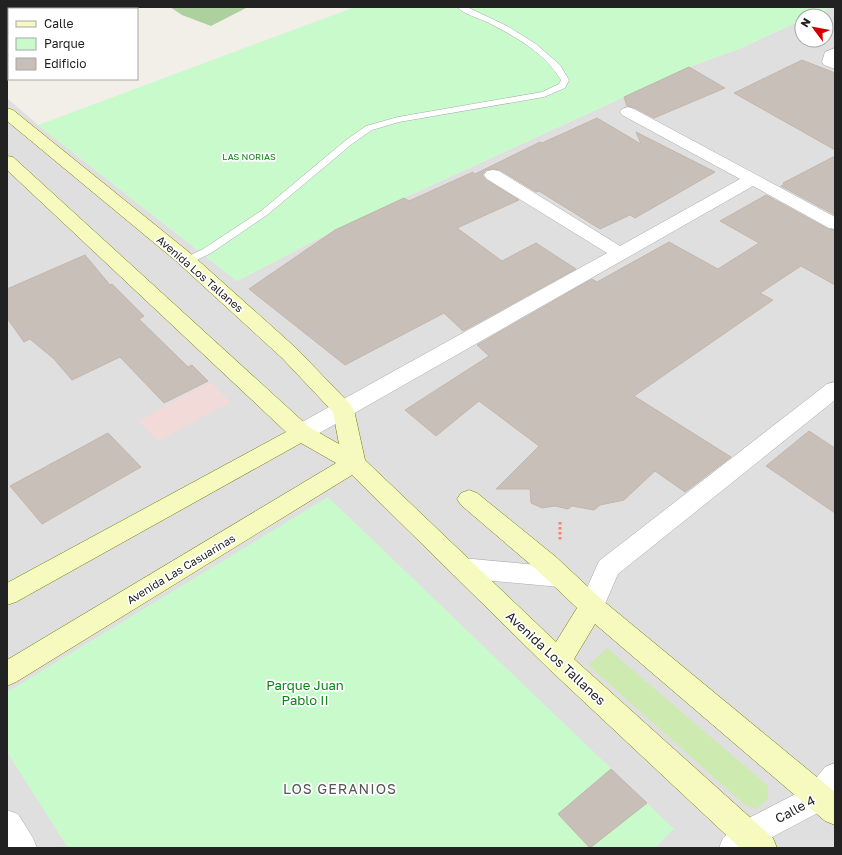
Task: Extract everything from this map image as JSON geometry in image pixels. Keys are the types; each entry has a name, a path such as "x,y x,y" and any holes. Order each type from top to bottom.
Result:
{"main road":[{"name":"Avenida Los Tallanes","path":"7,113 187,261 289,353 343,410"},
{"name":"Avenida Los Tallanes","path":"7,161 300,433 354,463 748,843"},
{"path":"343,410 354,463"},
{"path":"8,592 300,433"},
{"name":"Avenida Las Casuarinas","path":"7,674 354,463"},
{"path":"469,499 592,606 830,794"},
{"path":"558,661 592,606"}],"street":[{"path":"835,52 830,55 829,62 835,65"},
{"path":"628,112 835,224"},
{"path":"493,175 621,254"},
{"path":"300,433 753,179"},
{"path":"592,606 608,568 835,388"},
{"path":"462,568 560,577"},
{"name":"Calle 4","path":"748,843 830,794"},
{"path":"7,824 22,848"}],"lane":[{"path":"187,261 206,251 264,213 292,191 348,142 370,128 398,120 544,94 562,86 565,80 561,72 554,63 536,47 461,7"}],"shaded area":[{"path":"835,7 835,848 7,848 7,98 38,125 237,281 335,230 404,198 689,67 741,48 794,24 794,48 834,48 834,8 829,8"},
{"path":"210,382 230,402 158,441 138,421"}],"green space":[{"path":"29,7 141,7 138,8"},
{"path":"170,7 248,7 211,26 182,15"},
{"name":"LAS NORIAS","path":"355,7 831,7 794,8 794,24 741,48 689,67 404,198 335,230 237,281 38,125"},
{"name":"Parque Juan Pablo II","path":"328,497 674,829 655,848 68,848 7,752 7,692"},
{"path":"607,648 768,786 768,799 756,809 745,805 588,665"}],"building":[{"path":"802,60 835,73 835,150 734,93"},
{"path":"689,67 725,88 654,118 635,108 627,106 624,97"},
{"path":"597,118 641,144 636,132 715,172 635,218 630,215 600,229 539,191 536,192 500,170 486,170 482,175 486,180 519,200 457,228 502,261 536,243 576,269 463,331 444,313 345,365 249,289 335,230 404,198 409,201 473,172 475,174 540,142 542,143"},
{"path":"835,156 835,215 781,186 785,184 783,183"},
{"path":"766,195 828,229 835,230 835,285 801,266 760,293 773,300 634,396 731,457 685,492 655,471 624,500 600,505 594,510 572,506 568,509 555,506 542,508 531,503 530,489 496,489 539,446 479,401 436,436 405,410 489,356 477,345 592,279 597,282 669,242 718,269 759,243 720,221"},
{"path":"85,255 110,285 112,284 144,316 139,319 188,367 192,365 208,381 164,403 120,357 72,380 54,359 30,339 24,342 7,318 7,289"},
{"path":"809,431 835,448 835,513 766,466"},
{"path":"108,433 141,467 42,524 10,486"},
{"path":"611,769 647,803 590,848 558,814"}],"district":[{"name":"LOS GERANIOS","path":"340,789"}]}
